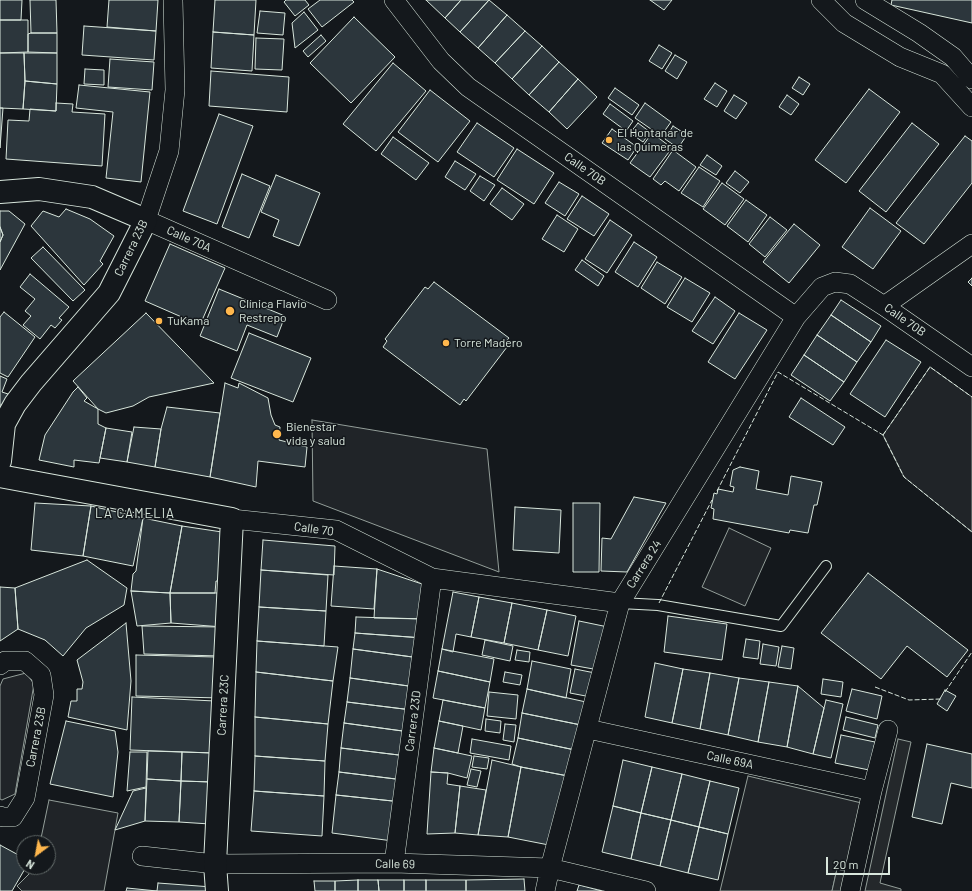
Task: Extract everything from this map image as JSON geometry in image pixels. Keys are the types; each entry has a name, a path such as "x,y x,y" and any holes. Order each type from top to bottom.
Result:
{"street":[{"name":"Carrera 23B","path":"0,461 4,424 15,404 31,383 109,293 146,220 168,151 175,90 173,0"},
{"name":"Calle 70B","path":"394,0 441,61 468,87 796,317"},
{"path":"821,0 844,23 900,57 942,74 972,107"},
{"path":"865,0 919,33 953,57 972,79"},
{"name":"Calle 70A","path":"0,192 39,189 92,197 327,300"},
{"path":"884,306 972,244"},
{"name":"Calle 70B","path":"835,282 850,284 972,367"},
{"name":"Carrera 24","path":"545,891 620,603 796,317 822,287 835,282"},
{"name":"Calle 70","path":"0,476 232,519 336,530 432,578 620,603"},
{"name":"Carrera 23C","path":"217,891 215,864 232,519"},
{"name":"Carrera 23D","path":"394,863 432,578"},
{"name":"Carrera 23B","path":"0,665 5,660 25,661 41,675 44,695 25,798 7,817"},
{"name":"Calle 69A","path":"588,729 872,792"},
{"path":"850,891 872,792 888,730"},
{"name":"Calle 69","path":"142,856 215,864 394,863 550,868 646,891"}],"lane":[{"path":"620,603 658,605 782,626 826,566"}],"shaded area":[{"path":"930,367 972,397 972,532 904,477 883,435"},
{"path":"312,420 487,449 499,572 313,501"},
{"path":"729,528 771,548 745,606 702,587"},
{"path":"26,673 34,684 15,794 2,800 0,799 0,686 3,679"},
{"path":"898,739 911,742 880,883 901,889 901,891 865,891"},
{"path":"748,776 870,805 853,873 837,869 832,891 720,891"},
{"path":"49,800 118,813 104,891 22,891 17,886 28,875 56,875 56,835 42,835"},
{"path":"836,873 859,879 856,891 832,891"}],"building":[{"path":"0,0 22,0 21,20 0,20"},
{"path":"30,0 56,0 57,33 31,33"},
{"path":"109,0 158,0 156,31 107,27"},
{"path":"215,0 256,0 254,35 213,32"},
{"path":"286,0 305,0 309,5 295,16 284,2"},
{"path":"320,0 352,0 354,2 322,27 308,9"},
{"path":"426,0 461,0 445,18"},
{"path":"461,0 489,0 460,32 445,18"},
{"path":"489,0 507,15 478,48 460,32"},
{"path":"650,0 672,0 664,10"},
{"path":"892,0 972,0 972,23 891,5"},
{"path":"260,11 285,13 283,35 257,33"},
{"path":"304,12 318,30 295,48 292,23"},
{"path":"507,15 525,31 495,63 478,48"},
{"path":"354,17 395,57 351,103 310,63"},
{"path":"0,20 28,20 28,52 0,53"},
{"path":"84,26 156,31 154,60 82,55"},
{"path":"525,31 542,46 512,79 495,63"},
{"path":"213,32 254,35 252,71 211,68"},
{"path":"57,33 57,53 28,52 28,34"},
{"path":"321,35 326,41 308,57 303,51"},
{"path":"256,38 284,39 282,70 255,69"},
{"path":"659,45 672,53 662,69 649,61"},
{"path":"542,46 559,62 529,95 512,79"},
{"path":"0,53 24,53 25,81 23,109 0,108"},
{"path":"24,53 57,53 57,84 25,81"},
{"path":"675,55 687,62 677,79 665,71"},
{"path":"110,59 154,62 152,90 108,87"},
{"path":"559,62 578,79 549,112 529,95"},
{"path":"393,63 426,91 376,151 343,124"},
{"path":"85,69 104,70 104,85 84,84"},
{"path":"211,71 289,77 287,112 209,106"},
{"path":"799,77 810,84 803,95 792,88"},
{"path":"578,79 597,97 567,129 549,112"},
{"path":"25,81 57,84 56,111 23,109"},
{"path":"715,83 727,91 717,107 704,99"},
{"path":"79,85 150,92 141,182 106,178 113,112 76,108"},
{"path":"615,88 639,105 632,115 608,98"},
{"path":"869,89 900,112 846,183 815,160"},
{"path":"430,90 470,121 438,162 398,132"},
{"path":"734,95 747,103 736,119 724,111"},
{"path":"787,95 799,104 791,115 779,107"},
{"path":"56,103 73,104 72,112 105,114 102,166 6,159 8,120 29,121 30,109 56,111"},
{"path":"645,103 671,122 661,136 635,118"},
{"path":"610,104 633,121 626,131 603,114"},
{"path":"0,108 3,108 0,148"},
{"path":"219,114 253,126 217,224 183,211"},
{"path":"477,123 514,148 494,177 457,152"},
{"path":"638,123 650,132 643,142 630,133"},
{"path":"912,123 939,144 886,212 859,191"},
{"path":"673,126 687,135 678,148 665,139"},
{"path":"612,129 637,147 628,160 602,143"},
{"path":"652,133 672,148 650,177 630,163"},
{"path":"965,136 972,141 972,183 924,244 896,223"},
{"path":"393,137 429,163 416,180 381,154"},
{"path":"517,149 554,173 534,204 497,180"},
{"path":"673,150 696,167 679,191 665,181 661,185 653,179"},
{"path":"707,155 722,166 716,175 700,165"},
{"path":"455,161 476,174 465,190 445,177"},
{"path":"699,167 720,181 703,207 681,193"},
{"path":"735,171 749,182 740,193 726,183"},
{"path":"242,174 270,186 249,238 222,227"},
{"path":"276,175 320,193 299,246 273,236 279,220 261,212"},
{"path":"480,176 495,185 484,201 470,191"},
{"path":"559,182 579,194 565,216 545,203"},
{"path":"722,183 744,199 725,225 703,209"},
{"path":"502,188 524,204 512,220 490,204"},
{"path":"582,196 609,214 594,236 567,219"},
{"path":"746,200 767,215 748,242 727,226"},
{"path":"870,208 901,231 873,269 842,247"},
{"path":"66,209 90,219 114,236 100,261 103,264 84,285 31,226 43,211 59,217"},
{"path":"0,211 9,211 25,224 0,270 0,242 3,235 0,227"},
{"path":"557,215 578,229 564,252 542,239"},
{"path":"770,217 787,230 765,257 749,244"},
{"path":"610,220 632,235 607,273 585,259"},
{"path":"794,224 820,245 789,283 763,262"},
{"path":"0,227 3,235 0,242"},
{"path":"634,242 657,257 638,287 615,272"},
{"path":"170,244 225,268 200,325 145,301"},
{"path":"43,247 85,290 73,301 31,258"},
{"path":"582,260 604,276 598,286 575,270"},
{"path":"657,262 682,277 665,304 641,288"},
{"path":"30,274 69,307 59,318 62,320 55,328 51,325 40,339 23,325 31,316 25,311 35,299 20,287"},
{"path":"685,278 710,293 692,322 667,307"},
{"path":"972,278 972,286 968,282"},
{"name":"Torre Madero","path":"434,282 509,338 504,344 507,347 466,401 464,399 460,405 383,347 387,341 385,339 425,287 428,289"},
{"path":"219,289 285,316 277,337 247,325 237,351 200,336"},
{"path":"715,297 735,311 713,344 692,331"},
{"path":"841,300 881,326 871,342 831,315"},
{"path":"4,312 35,337 8,377 0,373 0,317"},
{"path":"146,313 214,383 149,397 133,406 106,413 98,409 73,381"},
{"path":"739,313 767,330 735,379 708,362"},
{"path":"831,315 871,342 857,362 817,335"},
{"path":"249,333 311,358 293,402 231,378"},
{"path":"817,335 857,362 844,382 804,355"},
{"path":"886,340 921,362 885,417 850,394"},
{"path":"804,355 844,382 830,401 791,375"},
{"path":"0,376 7,379 2,392 8,394 3,406 0,405"},
{"path":"225,383 238,388 239,383 268,398 271,415 275,425 280,427 279,440 307,447 305,467 258,461 256,487 210,477"},
{"path":"78,387 87,398 84,401 98,409 98,424 106,428 99,463 74,460 74,467 39,460 45,435 73,392"},
{"path":"801,398 845,427 833,445 789,417"},
{"path":"167,407 220,413 210,477 155,467 161,429"},
{"path":"134,427 161,429 155,467 127,462"},
{"path":"106,428 132,432 127,462 100,458"},
{"path":"740,467 759,471 756,489 788,495 791,476 822,482 817,505 814,505 808,533 790,530 789,533 713,519 714,509 711,508 714,493 717,494 718,489 733,492 734,487 730,486 733,470"},
{"path":"634,497 666,503 627,572 601,571 602,538 611,539"},
{"path":"35,503 91,506 83,556 31,550"},
{"path":"573,503 600,503 599,572 573,572"},
{"path":"91,506 143,518 133,566 83,556"},
{"path":"515,507 561,510 559,553 513,550"},
{"path":"143,518 182,526 170,593 131,591 133,574 136,571"},
{"path":"182,526 222,532 225,582 216,581 215,593 170,593"},
{"path":"263,540 335,546 334,575 261,570"},
{"path":"87,560 127,588 124,605 86,628 63,656 45,640 18,629 15,588"},
{"path":"334,566 377,569 374,609 331,606"},
{"path":"377,569 425,585 425,619 374,618"},
{"path":"261,570 328,575 326,611 259,607"},
{"path":"868,573 968,650 947,677 907,646 881,679 821,633"},
{"path":"0,587 15,588 18,629 0,641"},
{"path":"131,591 170,593 171,623 137,626"},
{"path":"453,592 479,597 471,637 456,634 453,652 442,649"},
{"path":"170,593 225,593 223,627 171,623"},
{"path":"479,597 512,603 504,643 471,637"},
{"path":"512,603 547,610 538,650 504,643"},
{"path":"259,607 326,611 324,646 257,641"},
{"path":"547,610 576,616 568,656 538,650"},
{"path":"668,616 727,624 722,660 664,652"},
{"path":"356,617 425,619 423,638 355,633"},
{"path":"579,621 608,627 599,670 571,665"},
{"path":"126,623 131,681 127,730 68,717 71,701 77,701 77,689 82,689 83,682 77,660"},
{"path":"142,626 223,627 221,656 144,654"},
{"path":"355,633 423,638 420,658 353,649"},
{"path":"746,639 760,641 758,659 743,657"},
{"path":"485,640 513,646 510,661 482,655"},
{"path":"257,641 338,647 333,681 256,672"},
{"path":"763,644 779,647 776,666 760,664"},
{"path":"782,646 794,648 791,669 778,667"},
{"path":"353,649 420,658 416,687 350,678"},
{"path":"442,649 494,659 490,682 438,671"},
{"path":"517,650 530,652 529,662 515,660"},
{"path":"136,655 216,657 221,698 136,696"},
{"path":"532,661 571,669 566,698 527,689"},
{"path":"655,663 683,669 672,723 645,717"},
{"path":"575,669 595,673 591,697 570,693"},
{"path":"683,669 710,673 700,729 672,723"},
{"path":"438,671 490,682 485,708 433,698"},
{"path":"256,672 333,681 328,724 255,717"},
{"path":"505,672 522,675 520,685 503,682"},
{"path":"710,673 739,678 728,735 700,729"},
{"path":"350,678 416,687 412,710 347,702"},
{"path":"739,678 769,682 758,742 728,735"},
{"path":"823,679 843,682 841,697 821,694"},
{"path":"769,682 798,686 787,747 758,742"},
{"path":"798,686 824,708 813,754 787,747"},
{"path":"527,689 586,702 581,725 522,713"},
{"path":"852,689 882,696 877,719 846,711"},
{"path":"945,690 956,696 947,711 937,704"},
{"path":"489,692 518,695 516,719 487,716"},
{"path":"132,697 215,701 213,753 130,750"},
{"path":"443,700 485,708 481,730 439,721"},
{"path":"826,700 843,704 831,758 813,754"},
{"path":"347,702 412,710 410,732 344,723"},
{"path":"522,713 581,725 575,750 518,738"},
{"path":"255,717 328,724 325,761 255,756"},
{"path":"846,717 878,725 875,738 843,730"},
{"path":"486,719 501,721 500,733 485,731"},
{"path":"66,721 115,731 118,752 113,797 50,784"},
{"path":"439,721 463,726 458,753 434,748"},
{"path":"344,723 410,732 407,756 341,748"},
{"path":"505,724 516,725 514,742 503,740"},
{"path":"841,735 875,742 869,770 835,763"},
{"path":"518,738 575,750 568,776 512,764"},
{"path":"472,739 511,746 509,760 470,753"},
{"path":"927,744 972,754 972,788 951,783 942,824 912,817"},
{"path":"341,748 407,756 404,780 339,772"},
{"path":"434,748 472,756 467,778 448,773 431,772"},
{"path":"148,751 182,752 181,781 147,779"},
{"path":"130,752 147,752 146,787 127,791"},
{"path":"182,752 213,753 212,782 181,781"},
{"path":"255,756 325,761 324,796 254,791"},
{"path":"474,756 489,758 487,769 472,767"},
{"path":"492,760 521,767 508,837 478,835"},
{"path":"623,760 652,767 641,813 613,806"},
{"path":"521,767 568,776 554,846 508,837"},
{"path":"652,767 682,774 671,820 641,813"},
{"path":"471,769 481,771 477,787 467,785"},
{"path":"339,772 404,780 402,802 336,795"},
{"path":"431,772 448,773 447,784 460,786 455,833 427,834"},
{"path":"682,774 710,781 699,827 671,820"},
{"path":"147,779 181,781 179,822 145,821"},
{"path":"181,781 212,782 210,824 179,822"},
{"path":"710,781 739,788 728,834 699,827"},
{"path":"460,786 486,790 478,835 455,833"},
{"path":"146,788 145,821 115,830 133,791"},
{"path":"254,791 324,796 322,836 251,831"},
{"path":"336,795 402,802 393,841 332,833"},
{"path":"613,806 641,813 631,859 602,852"},
{"path":"641,813 671,820 660,866 631,859"},
{"path":"671,820 699,827 688,873 660,866"},
{"path":"699,827 728,834 718,880 688,873"},
{"path":"0,845 16,854 16,875 21,875 12,891 0,891"},
{"path":"524,879 525,891 466,891 466,880"},
{"path":"358,880 358,891 335,891 335,881"},
{"path":"358,880 378,880 379,891 358,891"},
{"path":"378,880 404,880 404,891 379,891"},
{"path":"404,880 426,880 426,891 404,891"},
{"path":"426,880 466,880 466,891 426,891"},
{"path":"314,881 335,881 335,891 315,891"},
{"path":"158,883 212,887 212,891 157,891"},
{"path":"579,885 602,891 577,891"},
{"path":"127,888 157,891 126,891"}],"fence":[{"path":"883,435 930,367 972,397"},
{"path":"717,491 778,372 883,435 904,477 972,532"},
{"path":"659,603 712,500"},
{"path":"945,692 972,652"},
{"path":"875,687 909,700 941,699"}],"place":[{"name":"El Hontanar de las Quimeras","path":"609,140"},
{"name":"Clínica Flavio Restrepo","path":"230,311"},
{"name":"TuKama","path":"159,321"},
{"name":"Torre Madero","path":"446,343"},
{"name":"Bienestar vida y salud","path":"277,434"}],"district":[{"name":"LA CAMELIA","path":"135,514"}]}
